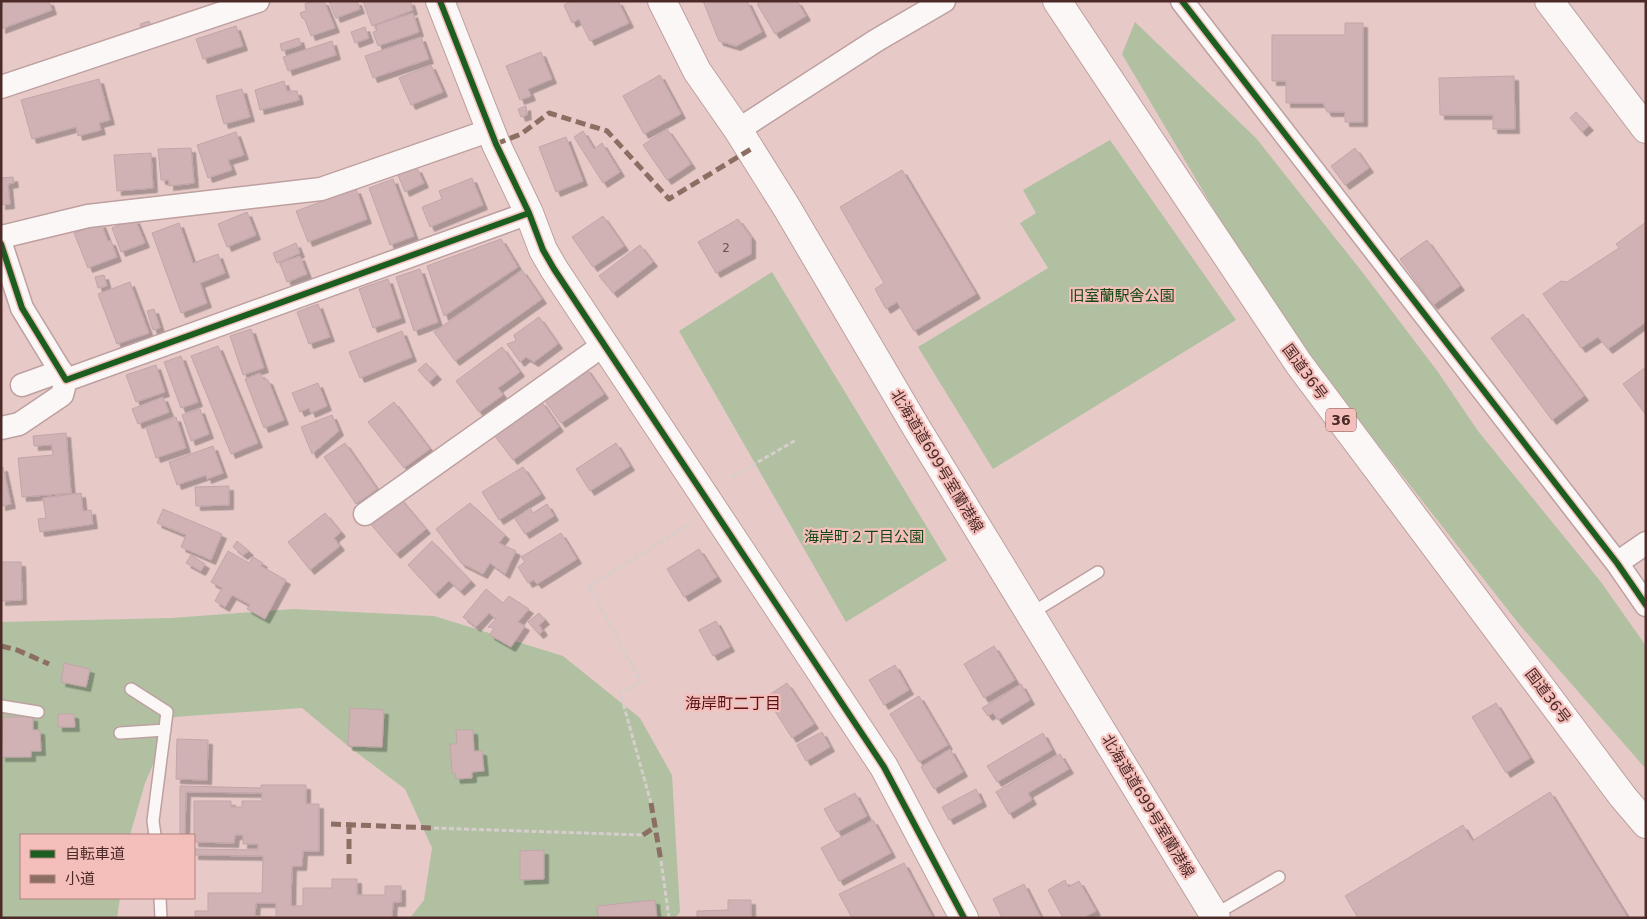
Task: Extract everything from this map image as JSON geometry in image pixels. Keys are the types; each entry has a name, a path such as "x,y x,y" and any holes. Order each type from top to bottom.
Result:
{"main road":[{"path":"440,1 491,130 529,213 543,250 884,767 964,918"},
{"name":"北海道道699号室蘭港線","path":"662,1 697,71 738,130 787,208 916,428 1215,916"},
{"name":"国道36号","path":"1057,1 1299,364 1617,789 1646,824"},
{"path":"1549,1 1646,129"}],"street":[{"path":"1,86 258,1"},
{"path":"738,130 877,40 944,1"},
{"path":"1182,1 1617,562 1646,605"},
{"path":"1,237 88,216 322,190 491,130"},
{"path":"22,385 64,376 529,213"},
{"path":"1,244 22,308 64,376 62,395 19,424 1,428"},
{"path":"365,514 605,344"},
{"path":"1617,562 1646,543"}],"lane":[{"path":"1030,614 1098,572"},
{"path":"131,689 167,712 154,821 155,834"},
{"path":"1,706 38,712"},
{"path":"120,733 165,730"},
{"path":"1215,916 1279,877"},
{"path":"160,899 161,918"}],"path":[{"path":"732,477 796,440"},
{"path":"651,803 620,692 641,682 589,586 690,524"},
{"path":"434,828 643,835"},
{"path":"661,861 668,918"}],"green space":[{"path":"1135,22 1256,138 1363,273 1438,372 1478,431 1601,582 1646,646 1646,769 1519,624 1376,442 1274,307 1235,245 1122,54"},
{"name":"旧室蘭駅舎公園","path":"1110,140 1236,320 993,469 918,347 1048,268 1020,223 1036,213 1023,190"},
{"name":"海岸町２丁目公園","path":"772,272 947,560 846,622 679,331"},
{"path":"293,609 434,616 563,656 640,718 672,775 680,912 675,918 410,918 424,900 432,848 405,789 302,708 174,717 145,783 130,834 20,834 20,899 120,899 117,918 1,918 1,622 171,618"}],"building":[{"path":"1,1 49,1 52,10 1,29"},
{"path":"314,1 324,1 335,28 311,36 300,13 306,11 305,4"},
{"path":"329,1 357,1 360,9 336,18"},
{"path":"363,1 410,1 413,10 372,26"},
{"path":"571,1 618,1 629,23 590,41 579,19 572,23 564,5"},
{"path":"703,1 747,1 762,32 736,46 719,41"},
{"path":"762,1 797,1 806,16 775,34 757,4"},
{"path":"413,13 419,32 378,46 373,32 377,31 376,25"},
{"path":"149,21 151,27 142,30 140,24"},
{"path":"1345,23 1363,23 1363,122 1345,122 1345,112 1327,112 1323,103 1286,103 1286,81 1272,81 1272,35 1345,35"},
{"path":"236,26 243,46 203,59 196,39"},
{"path":"365,27 369,38 355,43 351,32"},
{"path":"421,37 429,59 373,78 365,56"},
{"path":"299,38 301,45 282,51 280,44"},
{"path":"332,41 336,55 288,71 283,57"},
{"path":"541,52 552,79 528,89 531,96 520,100 506,66"},
{"path":"431,65 443,92 411,105 399,78"},
{"path":"660,75 681,114 644,134 623,96"},
{"path":"1514,76 1515,129 1493,129 1493,115 1440,115 1439,78"},
{"path":"99,79 110,120 99,123 101,130 78,136 76,127 32,139 21,100"},
{"path":"284,81 287,91 297,91 299,100 260,110 255,90"},
{"path":"242,89 250,117 224,124 216,96"},
{"path":"526,106 527,115 521,117 518,109"},
{"path":"1576,112 1589,126 1582,132 1570,118"},
{"path":"667,129 691,164 667,180 643,145"},
{"path":"583,131 594,149 602,143 620,172 603,183 574,137"},
{"path":"236,132 244,155 228,160 232,170 208,178 197,145"},
{"path":"566,137 583,181 556,192 539,147"},
{"path":"191,148 194,183 169,186 169,180 161,180 158,149"},
{"path":"1355,148 1369,168 1345,185 1331,166"},
{"path":"151,153 153,188 117,191 114,155"},
{"path":"417,168 424,183 405,192 398,175"},
{"path":"902,170 976,294 914,331 897,302 886,309 875,289 884,283 840,207"},
{"path":"13,177 14,183 8,184 10,204 1,205 1,178"},
{"path":"472,178 483,205 430,227 422,207 442,199 439,191"},
{"path":"393,179 414,236 390,245 369,188"},
{"path":"356,189 367,219 308,242 296,211"},
{"path":"247,212 256,235 227,247 218,224"},
{"path":"603,216 624,246 593,267 572,237"},
{"path":"135,219 145,243 121,252 112,228"},
{"path":"738,219 751,237 751,254 716,273 698,242"},
{"path":"1646,222 1646,322 1608,349 1598,337 1581,348 1543,294 1561,281 1567,282 1619,248 1616,244"},
{"path":"101,223 117,257 88,268 74,233"},
{"path":"179,223 193,263 218,254 225,273 200,283 207,303 181,313 152,233"},
{"path":"501,239 518,267 444,316 427,266"},
{"path":"1427,240 1460,286 1433,305 1400,259"},
{"path":"296,243 300,253 277,263 273,253"},
{"path":"640,245 653,262 613,293 599,276"},
{"path":"300,256 307,274 287,282 280,263"},
{"path":"420,269 438,322 414,331 396,277"},
{"path":"522,270 542,299 455,361 434,332"},
{"path":"104,275 107,286 98,288 95,277"},
{"path":"388,279 401,318 373,328 359,289"},
{"path":"130,282 149,333 117,344 98,294"},
{"path":"318,304 330,337 309,344 297,312"},
{"path":"154,309 160,328 153,330 147,311"},
{"path":"1523,314 1584,396 1552,420 1491,338"},
{"path":"539,317 558,344 534,362 526,357 520,362 507,344 516,341 514,335"},
{"path":"251,329 264,368 243,375 230,336"},
{"path":"402,331 412,357 360,378 349,352"},
{"path":"218,346 258,443 231,454 191,356"},
{"path":"502,347 520,372 498,388 503,395 479,412 456,381"},
{"path":"181,356 198,402 181,408 164,362"},
{"path":"426,363 437,375 429,382 418,370"},
{"path":"156,365 165,392 136,402 126,375"},
{"path":"1646,367 1646,415 1623,384"},
{"path":"586,368 604,394 561,423 543,398"},
{"path":"260,373 263,379 268,380 284,420 264,428 245,379"},
{"path":"318,383 327,406 311,413 309,408 300,412 292,393"},
{"path":"163,397 169,412 138,424 132,409"},
{"path":"541,401 559,427 513,460 494,435"},
{"path":"394,402 430,449 404,468 368,422"},
{"path":"200,409 209,434 191,441 182,415"},
{"path":"332,415 339,431 312,454 301,427"},
{"path":"176,417 186,448 156,458 146,427"},
{"path":"66,433 71,493 22,497 18,458 53,455 52,445 34,446 33,436"},
{"path":"345,443 377,489 356,504 324,457"},
{"path":"616,443 630,466 590,491 576,469"},
{"path":"213,446 223,473 207,479 206,475 177,485 169,462"},
{"path":"1,467 3,467 11,504 1,506"},
{"path":"523,467 541,494 499,520 482,492"},
{"path":"229,486 229,505 196,506 195,487"},
{"path":"81,493 83,511 91,510 93,524 40,532 38,519 46,518 43,498"},
{"path":"399,497 426,529 396,554 369,522"},
{"path":"470,503 505,535 499,543 516,551 505,574 490,563 483,574 461,563 436,529"},
{"path":"547,504 554,516 525,534 515,519 530,508 533,513"},
{"path":"163,509 222,534 211,560 181,547 186,535 157,523"},
{"path":"325,513 341,532 334,538 340,546 310,570 288,542"},
{"path":"561,533 577,559 537,584 534,580 528,583 518,567 525,562 521,557"},
{"path":"237,541 249,551 243,555 233,547"},
{"path":"432,541 471,581 460,591 449,581 435,594 408,565"},
{"path":"699,549 717,577 684,597 667,569"},
{"path":"228,551 249,563 253,557 263,563 261,566 286,580 265,619 247,609 250,605 232,595 225,607 215,601 222,588 211,582"},
{"path":"191,555 205,564 201,571 186,563"},
{"path":"1,562 21,562 22,600 1,601"},
{"path":"486,589 503,603 509,596 529,609 518,622 525,626 511,647 490,635 494,628 488,627 496,619 489,613 476,627 463,617"},
{"path":"539,613 545,620 539,625 543,631 539,634 528,622"},
{"path":"716,621 730,647 713,656 699,630"},
{"path":"994,646 1015,680 984,698 964,664"},
{"path":"64,663 90,669 86,687 61,682"},
{"path":"895,665 909,690 884,705 869,680"},
{"path":"787,683 814,724 792,738 766,697"},
{"path":"1021,684 1030,700 998,720 993,713 988,716 982,708"},
{"path":"919,696 948,745 919,762 890,714"},
{"path":"1496,703 1530,758 1506,773 1472,717"},
{"path":"350,708 384,710 382,747 348,746"},
{"path":"58,714 74,714 75,727 58,727"},
{"path":"3,717 33,717 33,730 40,730 41,751 31,751 31,757 1,757"},
{"path":"456,730 473,730 474,751 482,751 484,771 472,772 472,778 456,779 455,773 452,773 450,744 457,744"},
{"path":"822,732 830,747 806,761 797,745"},
{"path":"1043,733 1052,750 997,782 987,766"},
{"path":"177,739 208,740 207,780 176,779"},
{"path":"950,749 963,772 934,789 921,767"},
{"path":"1060,754 1069,769 1028,793 1032,800 1009,814 996,792"},
{"path":"261,785 306,785 306,804 319,804 319,851 303,851 302,866 292,866 291,906 303,906 303,888 332,888 332,879 357,879 357,895 385,895 385,886 401,886 401,902 393,902 392,918 195,918 195,911 208,911 208,893 262,893 263,856 195,855 195,849 258,850 258,844 243,844 243,835 235,835 234,843 195,842 194,801 231,801 231,807 242,807 242,801 262,801 262,793 186,792 185,834 180,834 180,786 261,788","holes":["256,903 276,903 276,917 255,916"]},
{"path":"976,789 982,802 949,820 942,807"},
{"path":"1550,792 1628,918 1358,918 1345,896 1463,825 1472,841"},
{"path":"855,793 867,816 837,832 824,809"},
{"path":"873,820 891,853 839,881 821,848"},
{"path":"544,850 544,879 520,880 520,851"},
{"path":"904,863 933,918 852,918 839,894"},
{"path":"1065,880 1068,887 1079,881 1096,911 1083,918 1063,918 1048,890"},
{"path":"1024,884 1041,918 1002,918 993,899"},
{"path":"655,900 657,918 598,918 597,906"},
{"path":"728,900 751,900 751,918 697,918 697,911 728,910"}],"marked path":[{"path":"496,144 521,134 549,113 607,131 669,199 751,149"},
{"path":"1,646 17,650 49,664"},
{"path":"651,803 661,861"},
{"path":"331,824 434,828"},
{"path":"349,824 349,866"},
{"path":"643,835 655,827"}],"cycle path":[{"path":"440,1 496,144 529,213 543,250 884,767 964,918"},
{"path":"1182,1 1617,563 1646,605"},
{"path":"1,244 22,308 66,380 529,213"}],"district":[{"name":"海岸町二丁目","path":"733,703"}]}
